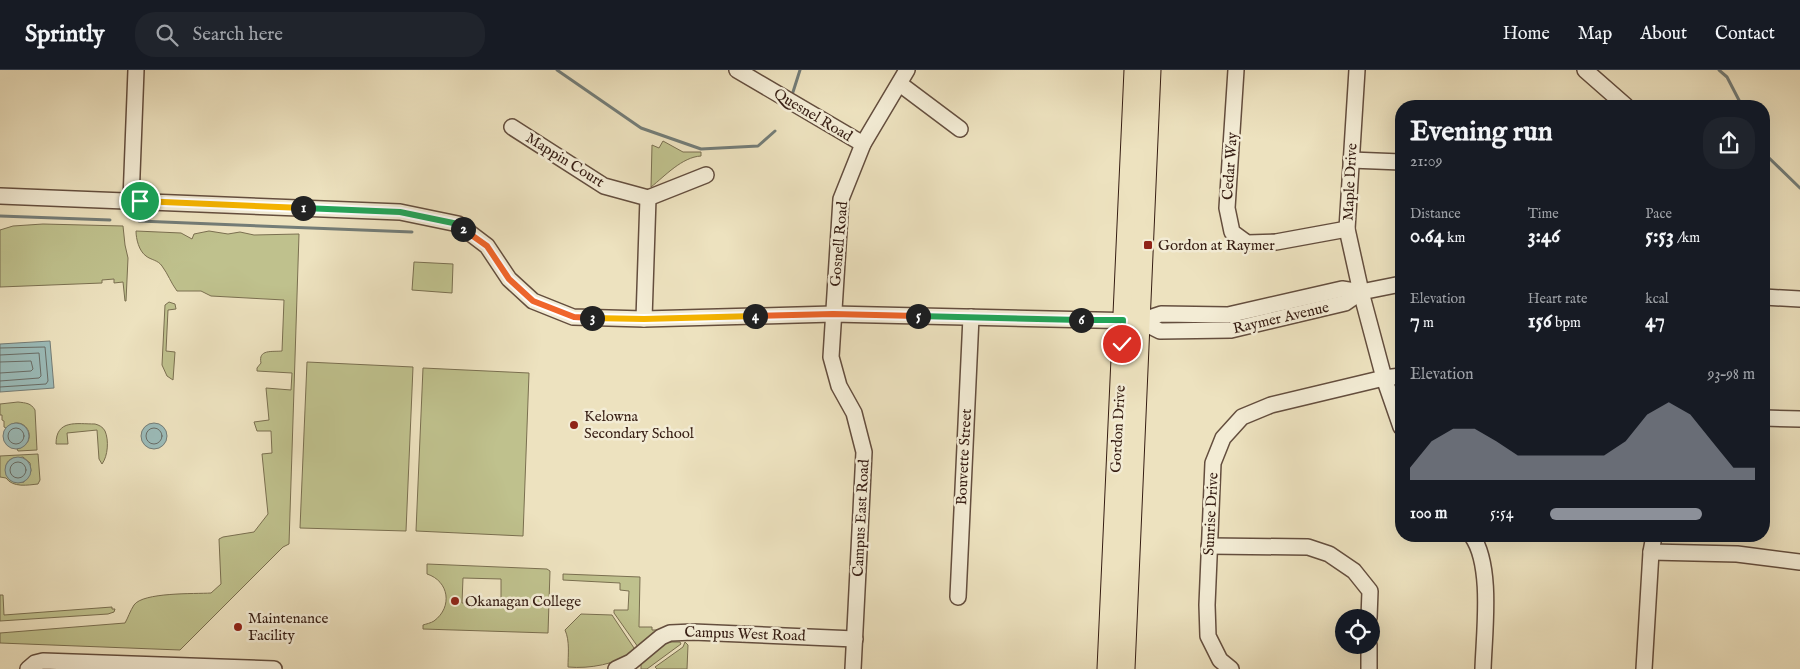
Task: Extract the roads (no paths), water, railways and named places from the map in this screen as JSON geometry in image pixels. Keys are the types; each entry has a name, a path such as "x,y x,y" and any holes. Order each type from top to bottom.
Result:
{"main road":[{"name":"Gordon Drive","path":"1125,669 1132,320 1134,70"},
{"name":"Gordon Drive","path":"1107,669 1151,70"}],"street":[{"path":"131,200 136,70"},
{"name":"Quesnel Road","path":"737,70 863,144"},
{"name":"Gosnell Road","path":"833,314 841,199 863,144 907,70"},
{"name":"Cedar Way","path":"1236,70 1227,208 1232,232 1247,243 1276,242 1347,229"},
{"name":"Maple Drive","path":"1356,70 1347,229 1361,292"},
{"path":"1585,70 1619,100"},
{"path":"900,84 960,129"},
{"name":"Mappin Court","path":"512,127 604,186 648,198"},
{"path":"1351,160 1395,162"},
{"path":"644,319 648,198 706,175"},
{"name":"Raymer Avenue","path":"0,196 400,212 458,224 487,246 509,279 533,301 574,317 644,319 833,314 1132,320 1160,331 1231,330 1345,303 1361,292 1395,285"},
{"path":"1361,292 1384,378 1395,410"},
{"path":"1770,297 1800,299"},
{"name":"Campus East Road","path":"833,314 831,357 839,386 854,413 864,452 853,669"},
{"name":"Bouvette Street","path":"958,597 971,317"},
{"name":"Sunrise Drive","path":"1231,669 1220,660 1208,636 1207,605 1213,463 1222,438 1242,418 1272,405 1395,377"},
{"path":"1770,418 1800,419"},
{"path":"1476,542 1486,584 1483,669"},
{"path":"1644,669 1653,542"},
{"path":"1209,546 1308,546 1329,554 1354,571 1370,591 1369,609"},
{"path":"1651,552 1738,554 1800,562"},
{"name":"Campus West Road","path":"616,669 631,662 661,637 670,632 855,639"},
{"path":"1369,654 1369,669"},
{"path":"28,669 35,663 43,662 274,669"}],"water":[{"path":"50,341 54,388 0,392 0,344"},
{"path":"16,423 25,427 29,436 25,445 16,449 7,445 3,436 7,427"},
{"path":"154,423 163,427 167,436 163,445 154,449 145,445 141,436 145,427"},
{"path":"18,457 27,461 31,470 27,479 18,483 9,479 5,470 9,461"}],"waterway":[{"path":"557,70 641,128 701,149 758,146 775,131"},
{"path":"793,92 800,70"},
{"path":"1719,70 1727,77 1739,100"},
{"path":"1770,159 1800,188"},
{"path":"0,216 110,220"},
{"path":"139,221 412,232"}],"place":[{"name":"Gordon at Raymer","path":"1148,245"},
{"name":"Kelowna Secondary School","path":"574,425"},
{"name":"Okanagan College","path":"455,601"},
{"name":"Maintenance Facility","path":"238,627"}]}
